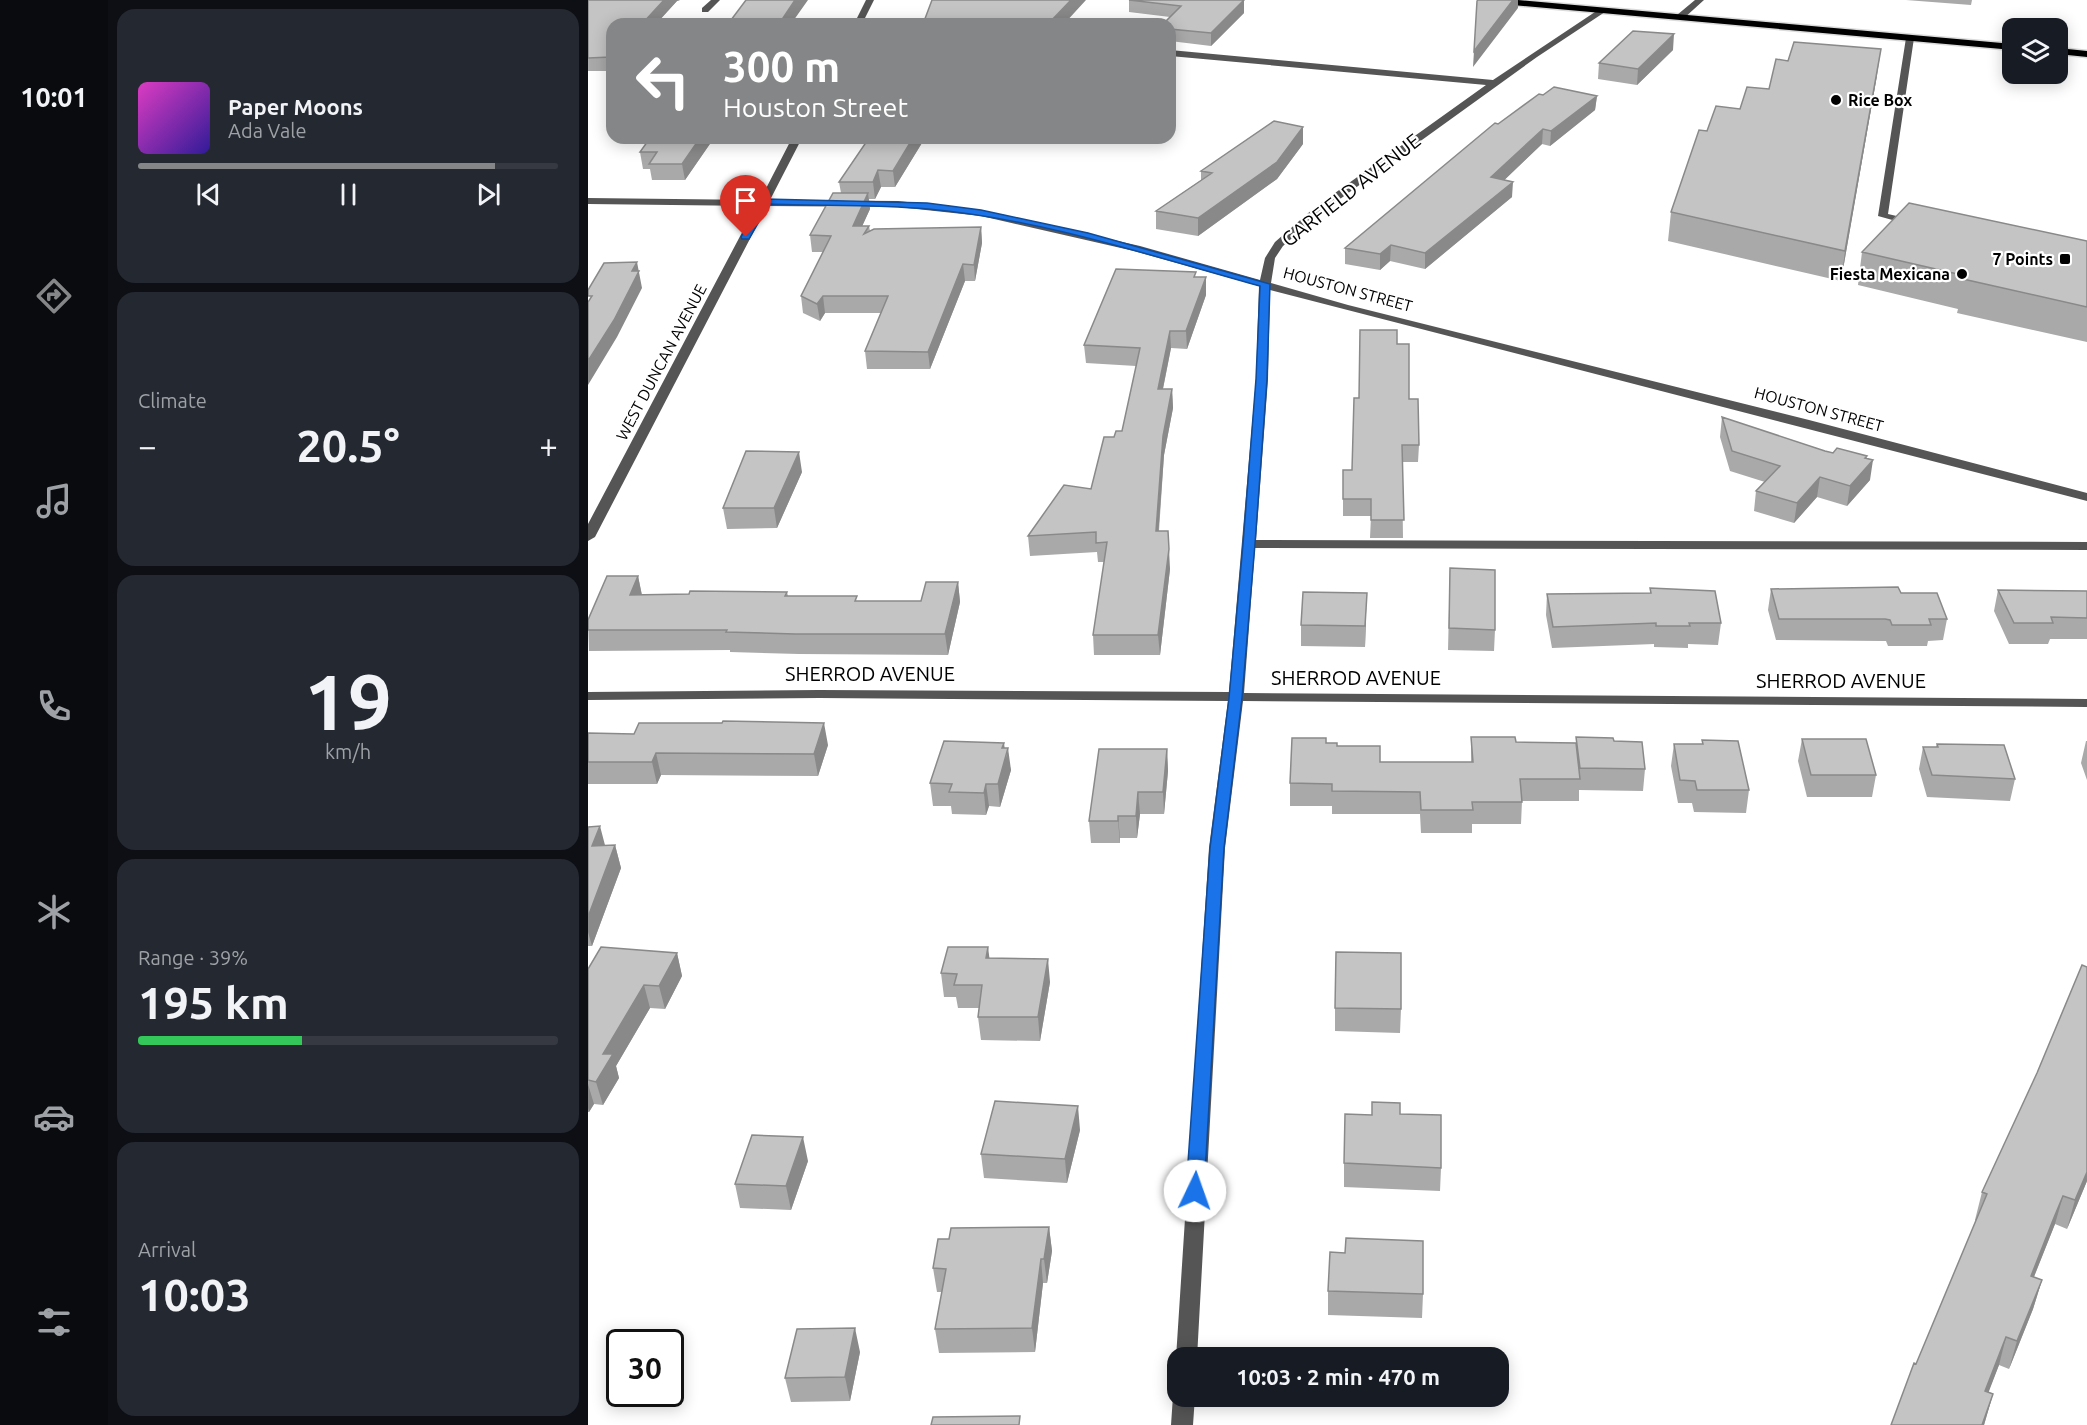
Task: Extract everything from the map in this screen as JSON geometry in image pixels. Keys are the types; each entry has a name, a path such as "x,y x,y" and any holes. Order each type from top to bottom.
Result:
{"main road":[{"path":"1490,0 2002,46"},
{"path":"2068,52 2087,54"}],"street":[{"path":"705,10 716,0"},
{"path":"861,18 870,0"},
{"path":"1680,17 1700,0"},
{"name":"GARFIELD AVENUE","path":"1187,1347 1216,860 1236,698 1262,379 1265,284 1270,258 1279,244 1302,224 1403,148 1534,55 1604,10"},
{"path":"1910,38 1883,216 1928,226"},
{"path":"1176,54 1496,83"},
{"name":"WEST DUNCAN AVENUE","path":"588,537 794,144"},
{"name":"HOUSTON STREET","path":"588,201 898,204 981,213 1136,248 1344,307 2087,497"},
{"path":"1249,544 2087,546"},
{"name":"SHERROD AVENUE","path":"588,696 819,694 2087,703"},
{"path":"1182,1425 1183,1407"}],"building":[{"path":"588,0 664,0 648,18 606,18 606,57 588,58"},
{"path":"746,0 795,0 783,18 732,18"},
{"path":"932,0 1071,0 1054,18 925,18"},
{"path":"1129,0 1244,0 1211,33 1176,30 1176,18 1169,18 1181,6"},
{"path":"1513,0 1474,51 1477,1"},
{"path":"1633,31 1674,34 1638,69 1599,63"},
{"path":"1794,42 1881,49 1845,251 1671,212 1699,130 1707,131 1716,106 1740,109 1747,87 1769,89 1776,59 1788,61"},
{"path":"1554,87 1597,96 1551,131 1543,129 1491,177 1513,182 1425,253 1391,245 1380,254 1345,248 1495,123 1498,124 1539,94 1543,95"},
{"path":"1274,121 1303,127 1277,162 1198,218 1156,211 1212,173 1201,171"},
{"path":"646,144 696,144 682,164 649,164 657,152 640,152"},
{"path":"865,144 909,144 893,171 878,170 873,182 839,182"},
{"path":"833,193 868,193 853,226 869,226 864,234 874,229 981,227 974,265 963,264 928,352 865,351 888,296 823,296 817,304 801,296 831,236 810,235"},
{"path":"1909,203 2087,241 2087,307 1963,279 1966,276 1862,252"},
{"path":"637,262 632,271 639,271 614,320 588,361 588,302 592,296 588,296 588,290 604,263"},
{"path":"1116,269 1196,272 1194,277 1206,277 1186,331 1170,331 1158,389 1172,389 1163,436 1156,531 1168,531 1169,549 1158,635 1093,635 1107,542 1096,543 1096,532 1028,536 1064,485 1091,489 1104,437 1114,437 1116,431 1122,431 1140,348 1084,345"},
{"path":"1360,330 1397,330 1397,344 1409,344 1409,399 1418,399 1419,445 1402,445 1404,520 1371,520 1371,499 1343,499 1343,470 1352,470 1354,398 1359,398"},
{"path":"1722,417 1825,451 1833,453 1837,448 1867,456 1865,458 1873,460 1850,486 1820,477 1797,503 1756,491 1780,466 1732,451"},
{"path":"746,451 799,452 774,508 723,508"},
{"path":"1450,568 1495,570 1495,630 1449,628"},
{"path":"607,576 638,576 630,595 689,594 690,591 787,592 785,596 857,596 855,601 921,601 926,582 958,582 945,634 588,630 588,620"},
{"path":"1898,587 1901,593 1937,593 1947,619 1929,619 1931,625 1892,625 1890,620 1885,619 1779,619 1771,589"},
{"path":"1650,588 1715,591 1721,623 1689,623 1690,626 1656,626 1656,623 1553,627 1547,594 1651,593"},
{"path":"1998,590 2087,591 2087,618 2051,617 2053,623 2014,623"},
{"path":"1303,592 1367,593 1365,626 1301,625"},
{"path":"723,721 824,723 814,754 656,753 652,762 588,762 588,733 634,734 639,723 722,723"},
{"path":"1471,737 1515,737 1516,742 1576,743 1580,779 1520,779 1522,802 1472,802 1473,810 1421,810 1420,792 1332,791 1332,784 1290,783 1292,738 1326,738 1326,743 1337,743 1337,746 1380,746 1380,762 1473,762"},
{"path":"1576,737 1642,742 1645,769 1580,768"},
{"path":"1802,739 1866,739 1876,775 1811,775"},
{"path":"1702,740 1738,741 1749,790 1697,790 1695,781 1680,780 1674,744 1703,744"},
{"path":"944,741 1004,743 1002,748 1008,748 998,784 986,784 984,793 949,792 952,784 930,783"},
{"path":"1937,744 2004,745 2015,779 1932,775 1923,747 1938,747"},
{"path":"1099,749 1167,749 1163,792 1138,792 1136,816 1118,816 1118,821 1089,821"},
{"path":"600,826 592,846 615,845 588,917 588,827"},
{"path":"601,947 677,953 659,986 644,985 603,1054 613,1054 596,1082 588,1080 588,969"},
{"path":"948,947 988,947 986,958 1048,959 1038,1017 978,1017 982,985 954,985 957,974 941,973"},
{"path":"1336,952 1401,953 1401,1009 1335,1008"},
{"path":"2082,965 2087,967 2087,1172 2075,1200 2063,1196 2053,1220 2031,1276 2042,1280 2017,1341 2006,1337 1985,1391 1993,1394 1982,1425 1891,1425 1914,1363 1916,1364 1987,1194 1982,1192 2037,1073"},
{"path":"995,1101 1078,1106 1065,1159 981,1154"},
{"path":"1372,1102 1400,1103 1400,1114 1441,1115 1441,1168 1344,1163 1345,1114 1372,1115"},
{"path":"752,1135 803,1137 786,1186 735,1184"},
{"path":"1049,1227 1044,1259 1041,1259 1032,1328 935,1329 946,1269 933,1268 938,1239 949,1239 951,1228"},
{"path":"1346,1238 1423,1241 1423,1294 1328,1291 1330,1252 1345,1253"},
{"path":"855,1328 845,1377 785,1378 797,1329"},
{"path":"1020,1416 1019,1425 931,1425 933,1417"}],"place":[{"name":"Rice Box","path":"1836,100"},
{"name":"7 Points","path":"2065,259"},
{"name":"Fiesta Mexicana","path":"1962,274"}],"route":[{"path":"746,237 765,202 927,206 981,213 1084,235 1265,284 1262,379 1236,698 1217,848 1195,1191"}]}
